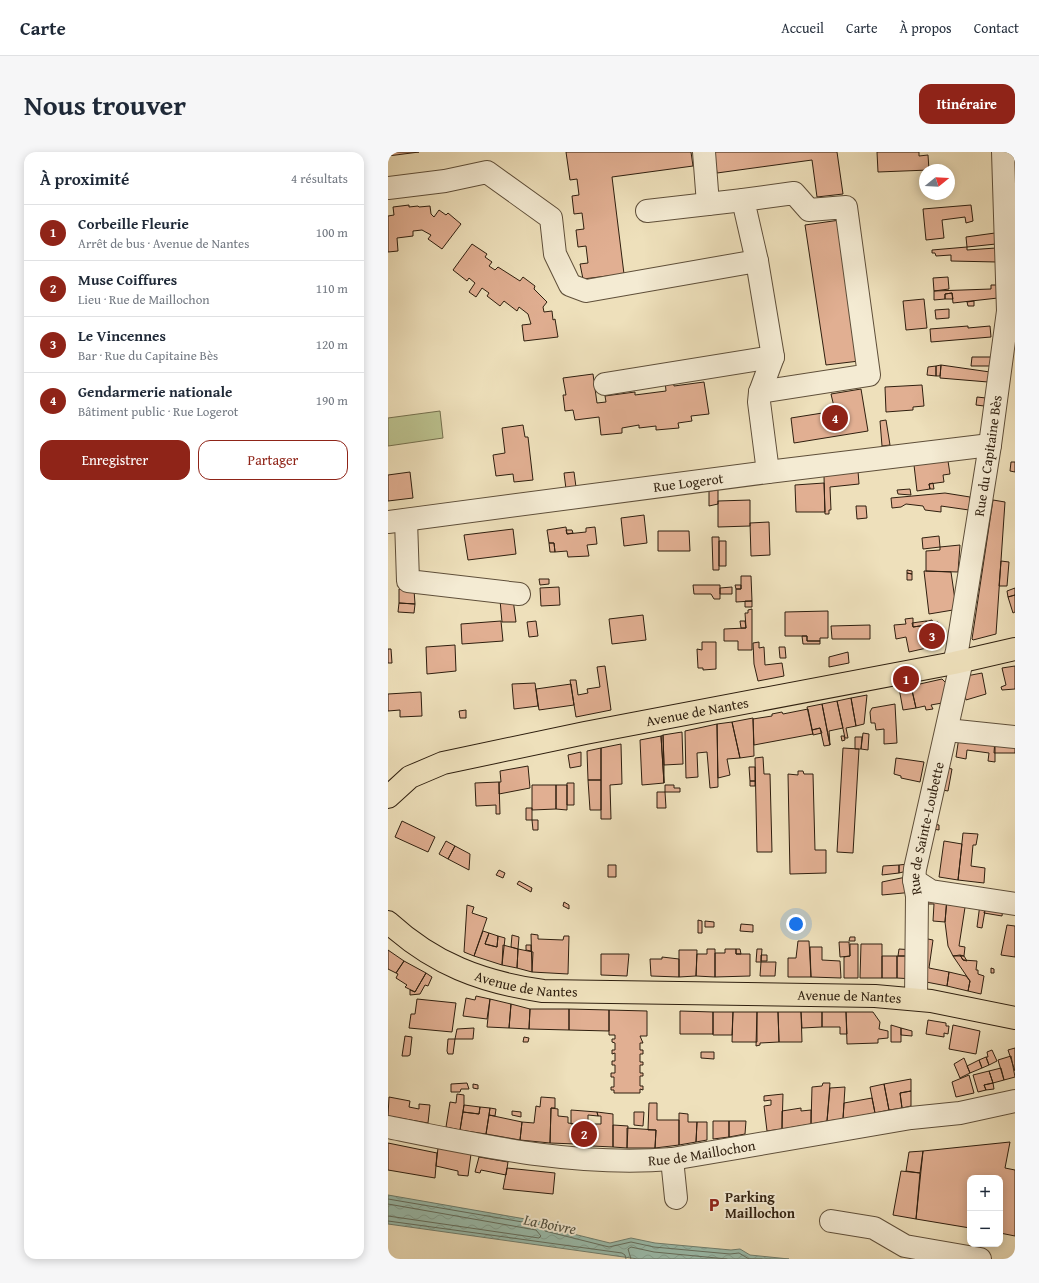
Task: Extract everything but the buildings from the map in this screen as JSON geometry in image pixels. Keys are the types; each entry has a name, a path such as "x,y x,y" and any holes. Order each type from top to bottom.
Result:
{"main road":[{"name":"Avenue de Nantes","path":"388,797 410,777 443,763 585,733 958,661 1015,648"},
{"name":"Avenue de Nantes","path":"388,922 409,941 434,957 486,979 520,988 543,991 868,996 916,999 1015,1018"}],"street":[{"path":"704,152 708,204"},
{"name":"Rue du Capitaine Bès","path":"958,661 957,651 990,445 1011,298 1003,152"},
{"path":"388,188 445,181 487,172 551,218 556,254 570,285 586,291 757,261"},
{"path":"647,211 794,193 809,210 846,207 869,375 760,392"},
{"path":"743,200 757,261 773,358 760,392 760,414 768,472"},
{"path":"605,384 773,358"},
{"name":"Rue Logerot","path":"397,521 768,472 990,445"},
{"path":"397,521 408,581 519,594"},
{"name":"Rue de Sainte-Loubette","path":"916,999 917,896 914,880 947,730 958,661"},
{"path":"947,730 1015,737"},
{"path":"914,880 931,891 1015,904"},
{"name":"Rue de Maillochon","path":"388,1128 521,1153 556,1158 619,1162 672,1159 911,1118 960,1113 1015,1101"},
{"path":"672,1159 676,1198"},
{"path":"831,1221 874,1228 905,1246 980,1259"}],"green space":[{"path":"440,411 443,438 388,446 388,418"}],"water":[{"name":"La Boivre","path":"388,1195 548,1223 545,1227 610,1243 631,1238 655,1243 731,1250 740,1249 750,1255 789,1259 638,1259 388,1224"}],"place":[{"name":"Gendarmerie nationale","path":"835,418"},
{"name":"Le Vincennes","path":"932,636"},
{"name":"Corbeille Fleurie","path":"906,679"},
{"name":"Muse Coiffures","path":"584,1134"},
{"name":"Parking Maillochon","path":"714,1205"}]}
